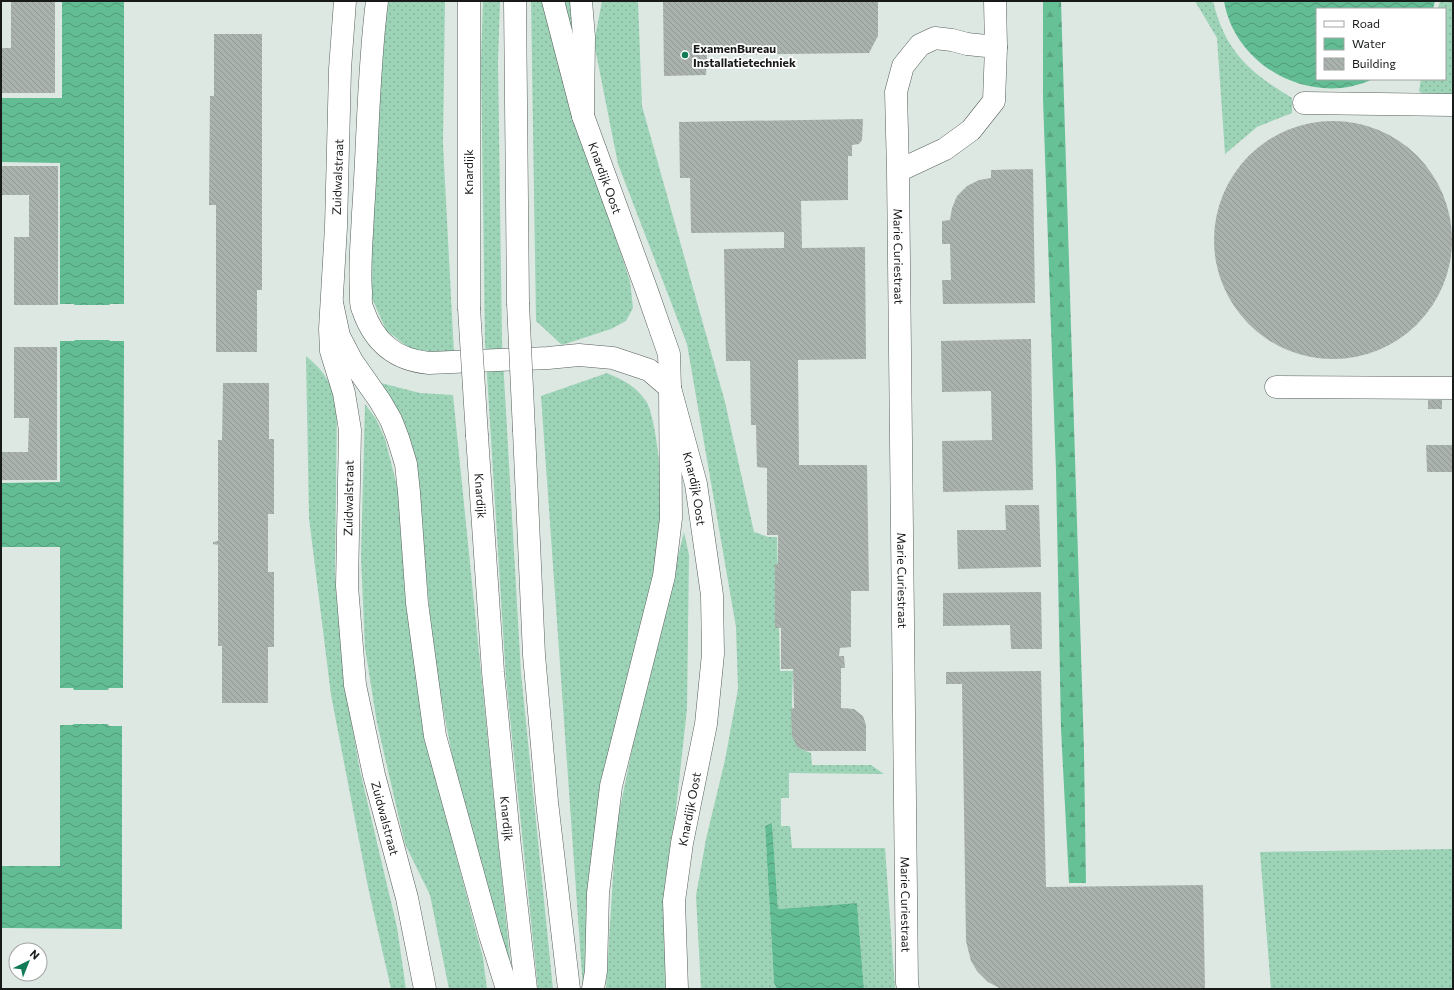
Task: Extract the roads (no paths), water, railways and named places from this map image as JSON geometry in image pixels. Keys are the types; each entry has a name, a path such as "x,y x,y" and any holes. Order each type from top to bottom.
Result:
{"street":[{"name":"Zuidwalstraat","path":"345,1 340,69 330,329 331,351 344,393 350,430 347,586 356,685 374,775 407,898 425,989"},
{"path":"377,1 370,66 368,143 360,277 362,308 371,330 384,344 400,356 415,362 429,363 548,358 579,355 613,358 649,370 670,388 670,518 664,576 611,786 599,886 596,971 593,989"},
{"name":"Knardijk","path":"469,1 469,308 493,672 510,847 526,989"},
{"path":"514,1 518,303 535,663 547,802 569,989"},
{"path":"553,1 583,116"},
{"name":"Knardijk Oost","path":"581,1 584,37 583,116 669,354 670,388 696,484 712,595 712,654 706,724 682,843 674,901 677,989"},
{"path":"898,171 945,149 972,130 994,101 996,47 995,1"},
{"name":"Marie Curiestraat","path":"908,989 896,92 903,66 920,45 934,38 996,47"},
{"path":"1304,103 1453,105"},
{"path":"332,303 339,336 352,361 380,401 391,420 406,464 417,603 435,736 490,935 507,989"},
{"path":"1276,387 1453,388"}],"water":[{"path":"62,1 124,1 124,304 110,304 108,307 108,339 110,341 124,341 123,688 109,688 107,691 107,723 109,726 122,726 122,929 1,928 1,866 60,866 60,725 73,725 74,723 74,690 73,688 60,688 60,547 1,547 1,483 60,482 60,341 74,341 76,339 76,307 74,304 60,304 60,163 1,162 1,98 62,98"},
{"path":"1224,1 1435,1 1433,8 1316,8 1316,80 1370,80 1350,87 1326,88 1302,84 1280,76 1260,62 1243,45 1231,24"},
{"path":"772,823 778,909 857,903 864,989 777,989 774,983 765,826"}],"place":[{"name":"ExamenBureau Installatietechniek","path":"685,55"}]}
